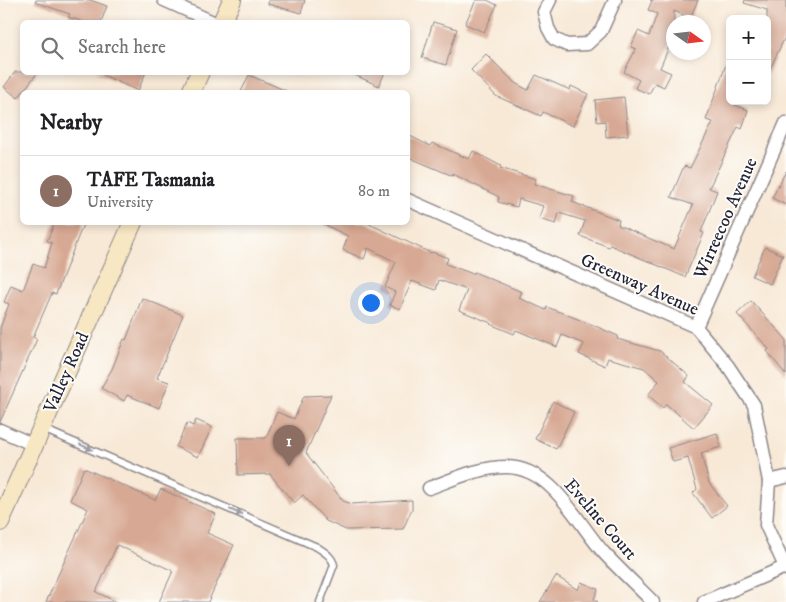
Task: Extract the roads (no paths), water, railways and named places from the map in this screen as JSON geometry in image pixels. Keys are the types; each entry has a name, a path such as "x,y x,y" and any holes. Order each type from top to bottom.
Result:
{"street":[{"path":"164,0 209,20"},
{"path":"223,20 232,0"},
{"path":"550,0 544,12 548,28 554,39 567,45 587,44 601,31 615,0"},
{"path":"192,90 199,75"},
{"name":"Wirreecoo Avenue","path":"696,327 782,144 786,123"},
{"name":"Greenway Avenue","path":"410,201 696,327 728,366 754,405 769,481 766,525 785,568"},
{"name":"Valley Road","path":"0,522 132,225"},
{"path":"0,430 34,444"},
{"name":"Eveline Court","path":"429,488 481,470 508,467 530,472 558,494 604,552 653,602"},
{"path":"769,481 786,477"},
{"path":"704,602 785,568"}],"lane":[{"path":"42,428 317,547 333,560 334,565 333,572 320,602"}],"place":[{"name":"TAFE Tasmania","path":"289,466"}]}
